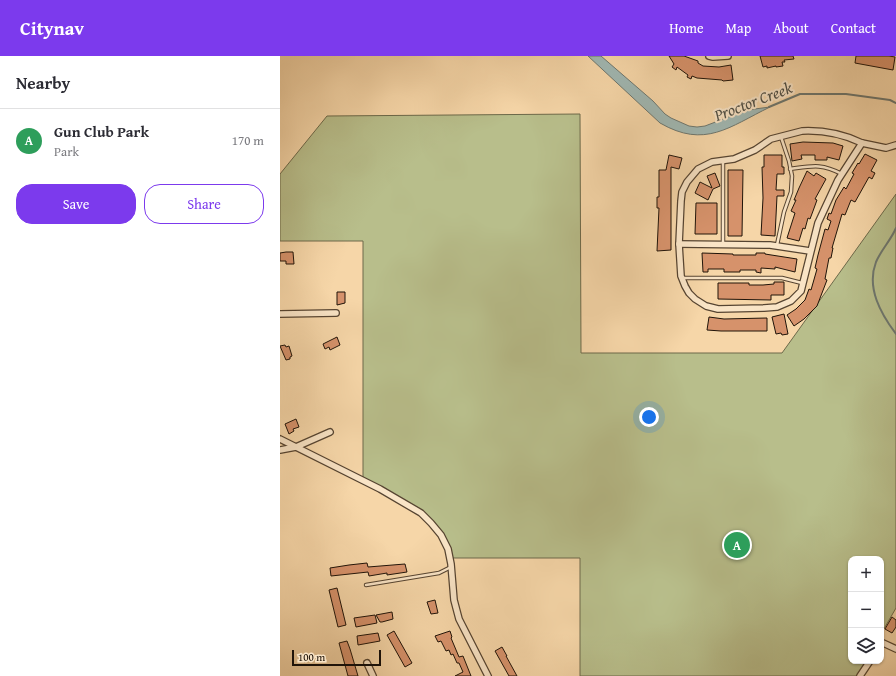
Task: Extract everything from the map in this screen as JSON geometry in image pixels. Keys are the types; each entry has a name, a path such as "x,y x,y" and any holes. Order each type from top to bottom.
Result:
{"street":[{"path":"709,56 728,56"},
{"path":"862,143 842,174 828,200 818,223 803,284 800,291 790,302 777,307 718,309 706,306 695,299 685,286 682,278 679,244 682,192 686,182 698,169 712,162 734,159 755,150 771,139 802,131 818,131 848,136 862,143 886,148 896,145"},
{"path":"679,244 776,246 810,251"},
{"path":"280,314 336,313"},
{"path":"280,450 296,447 330,432"},
{"path":"280,439 380,489 421,513 431,523 441,535 448,550 452,567 454,600 459,619 488,676"},
{"path":"884,643 896,649"},
{"path":"367,663 373,676"},
{"path":"860,676 868,664"}],"lane":[{"path":"776,246 784,212 791,192 792,176 781,137"},
{"path":"723,161 723,245"},
{"path":"790,169 822,166 828,167 842,174"},
{"path":"682,278 782,278 803,284"},
{"path":"366,585 440,573 452,567"}],"green space":[{"path":"580,114 581,353 782,353 896,194 896,608 884,629 884,556 848,556 848,664 864,664 857,676 580,676 580,558 450,558 430,521 363,481 363,241 280,241 280,174 327,116"}],"water":[{"path":"588,56 601,56 653,101 665,114 689,126 705,126 747,110 770,107 742,122 716,132 704,135 676,131 660,123"}],"building":[{"path":"669,56 684,56 698,61 698,63 703,66 719,67 731,65 733,80 723,81 692,76 691,79 677,67 676,70 672,67 674,64"},
{"path":"760,56 793,56 794,59 784,60 785,62 782,62 783,66 767,68 767,66 763,67"},
{"path":"856,56 895,57 893,70 855,63"},
{"path":"803,142 833,143 843,146 839,160 827,157 827,160 815,160 815,155 801,155 802,159 792,161 790,144"},
{"path":"865,154 877,160 871,171 875,173 872,179 869,177 855,202 851,200 845,215 842,214 832,248 831,258 829,258 825,279 827,280 817,306 804,319 794,326 787,315 805,300 809,289 811,290 825,229 828,230 831,221 827,219 829,213 831,214 836,200 844,187 846,189 854,174 852,173"},
{"path":"669,155 682,158 679,169 671,167 671,250 657,251 659,208 657,208 657,197 659,197 659,170 666,170"},
{"path":"764,155 782,155 782,167 784,167 784,174 777,174 776,190 784,190 784,196 777,196 775,236 761,235 763,198 762,167 764,167"},
{"path":"728,170 743,170 742,236 728,236"},
{"path":"807,171 814,176 816,173 826,179 815,199 817,200 810,219 808,218 805,229 803,228 799,241 787,238 795,213 791,211 796,200 794,200"},
{"path":"715,173 720,186 713,189 708,200 695,193 700,182 712,188 707,176"},
{"path":"696,203 717,203 717,234 695,234"},
{"path":"293,252 294,264 286,264 286,261 280,261 280,253"},
{"path":"702,253 756,255 756,253 765,253 797,259 795,272 775,267 775,269 761,268 761,273 756,272 756,270 724,272 724,269 708,269 708,272 703,272"},
{"path":"774,282 784,282 784,295 771,295 771,300 718,299 718,283 749,283 749,285 763,285 774,284"},
{"path":"337,292 345,292 345,303 337,305"},
{"path":"784,314 788,334 776,334 772,317"},
{"path":"709,317 724,319 767,318 767,331 707,330"},
{"path":"337,337 340,345 330,350 329,347 325,349 323,344"},
{"path":"285,345 286,347 289,346 292,356 290,359 286,360 280,346"},
{"path":"296,419 299,427 293,429 294,431 289,434 285,424"},
{"path":"367,563 368,567 405,564 407,572 369,576 368,572 331,576 330,568"},
{"path":"337,588 346,625 338,627 329,590"},
{"path":"435,600 438,613 431,614 427,602"},
{"path":"392,612 393,619 382,622 380,622 376,615"},
{"path":"375,615 377,623 356,627 354,618"},
{"path":"892,617 896,620 896,627 892,633 885,629"},
{"path":"394,631 412,663 405,667 387,635"},
{"path":"450,631 451,638 459,657 463,656 471,676 455,676 463,672 459,663 457,663 453,654 451,655 449,650 446,651 441,641 438,642 435,636"},
{"path":"378,633 380,641 358,645 357,636"},
{"path":"347,641 358,676 348,676 339,643"},
{"path":"502,647 517,676 509,676 495,651"}],"waterway":[{"name":"Proctor Creek","path":"769,107 800,94 846,94 890,100 896,103"},
{"name":"Proctor Creek","path":"896,228 876,262 873,272 874,291 880,309 896,334"}],"place":[{"name":"Gun Club Park","path":"737,545"}]}
